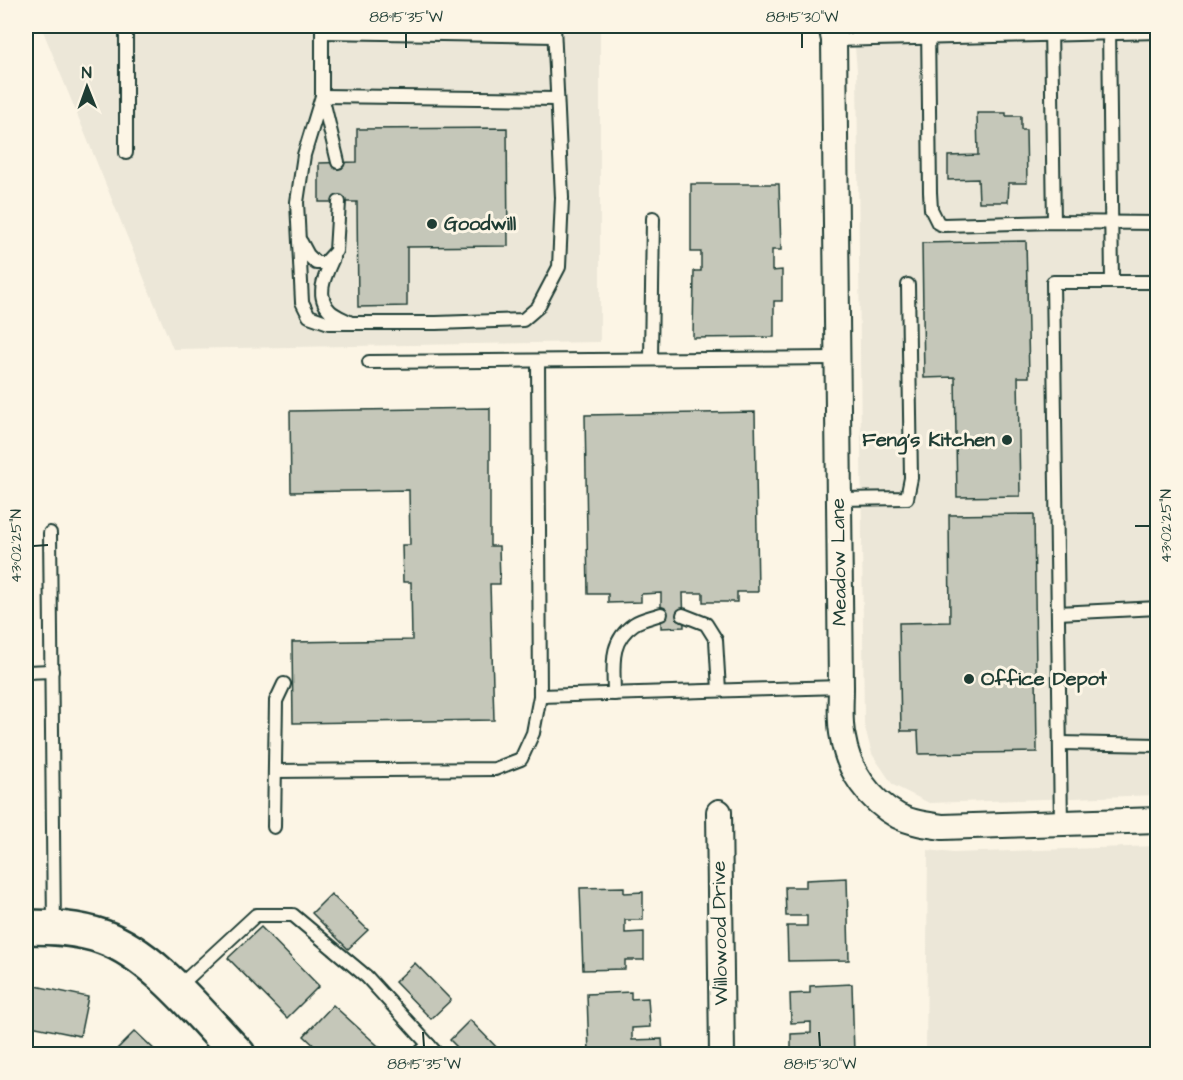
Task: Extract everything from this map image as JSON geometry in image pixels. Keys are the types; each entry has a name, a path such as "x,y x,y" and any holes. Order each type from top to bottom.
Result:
{"street":[{"name":"Meadow Lane","path":"833,33 842,737 848,757 866,789 879,803 899,816 920,824 943,826 1158,820"},
{"name":"Willowood Drive","path":"719,812 722,1054"},
{"path":"40,928 93,934 120,944 145,960 238,1054"}],"lane":[{"path":"126,26 126,153"},
{"path":"322,96 304,155 297,202 302,302 309,316 329,323 523,320 538,307 559,267 562,198 554,31 322,29 322,96 338,162"},
{"path":"1109,29 1112,282"},
{"path":"833,33 1109,29 1158,32"},
{"path":"1051,30 1054,222"},
{"path":"928,31 930,192 931,209 938,223 944,225 1054,222 1158,223"},
{"path":"322,96 557,99"},
{"path":"339,202 336,251 323,281 322,296 330,311 351,323"},
{"path":"651,359 652,218"},
{"path":"298,235 308,255 316,263 325,263 336,251"},
{"path":"1061,824 1053,282 1158,282"},
{"path":"839,499 908,498 910,478 908,285"},
{"path":"369,362 837,358"},
{"path":"275,771 495,769 521,759 533,733 540,696 538,361"},
{"path":"40,928 52,672 50,534"},
{"path":"1058,613 1158,608"},
{"path":"614,694 614,651 622,636 635,624 661,614"},
{"path":"683,615 705,624 716,640 719,690"},
{"path":"26,672 52,672"},
{"path":"274,827 276,701 284,684"},
{"path":"540,696 841,687"},
{"path":"1060,742 1158,745"},
{"path":"176,989 256,915 293,915 367,977 433,1050 418,1054"}],"shaded area":[{"path":"41,26 600,26 600,342 173,349"},
{"path":"853,26 1157,26 1157,795 929,803 893,785 872,754 864,724 857,70"},
{"path":"1157,846 1157,1054 926,1054 928,850 953,853"}],"building":[{"path":"977,113 1006,113 1006,116 1021,116 1021,130 1026,130 1027,183 1009,183 1008,202 979,202 978,179 948,180 948,156 978,155"},
{"name":"Goodwill","path":"507,128 508,246 407,247 407,306 358,307 357,202 319,202 319,163 357,162 357,129"},
{"path":"691,184 779,184 781,250 772,250 772,271 782,270 782,301 774,301 774,337 693,338 694,271 701,271 701,252 691,252"},
{"path":"1026,241 1029,377 1018,377 1020,496 957,497 955,377 924,378 922,243"},
{"path":"490,408 490,546 499,546 500,584 490,584 494,720 293,723 292,642 412,640 411,582 403,582 402,545 410,545 409,490 291,492 290,411"},
{"path":"755,412 758,592 737,592 737,602 703,602 703,593 683,593 684,627 661,628 661,593 641,594 641,602 608,603 608,594 588,594 585,415"},
{"path":"1034,514 1037,752 919,754 918,731 901,731 899,623 950,622 949,515"},
{"path":"847,878 849,960 788,961 787,926 807,926 807,916 786,916 785,887 806,887 806,880"},
{"path":"624,887 624,893 643,892 643,920 625,920 625,933 644,932 644,960 625,960 625,969 583,970 580,888"},
{"path":"331,894 368,930 348,949 312,913"},
{"path":"261,927 319,986 287,1018 228,958"},
{"path":"415,963 451,1000 431,1019 395,982"},
{"path":"26,984 88,997 80,1036 26,1025"},
{"path":"852,984 854,1054 791,1054 791,1034 811,1033 811,1022 791,1023 790,994 810,993 810,986"},
{"path":"631,992 631,999 648,998 650,1027 632,1028 632,1040 662,1039 663,1054 589,1054 587,994"},
{"path":"333,1005 387,1054 323,1054 304,1036"},
{"path":"470,1020 503,1054 464,1054 450,1040"},
{"path":"135,1031 159,1054 112,1054"}],"place":[{"name":"Goodwill","path":"432,224"},
{"name":"Feng's Kitchen","path":"1007,440"},
{"name":"Office Depot","path":"969,679"}]}
